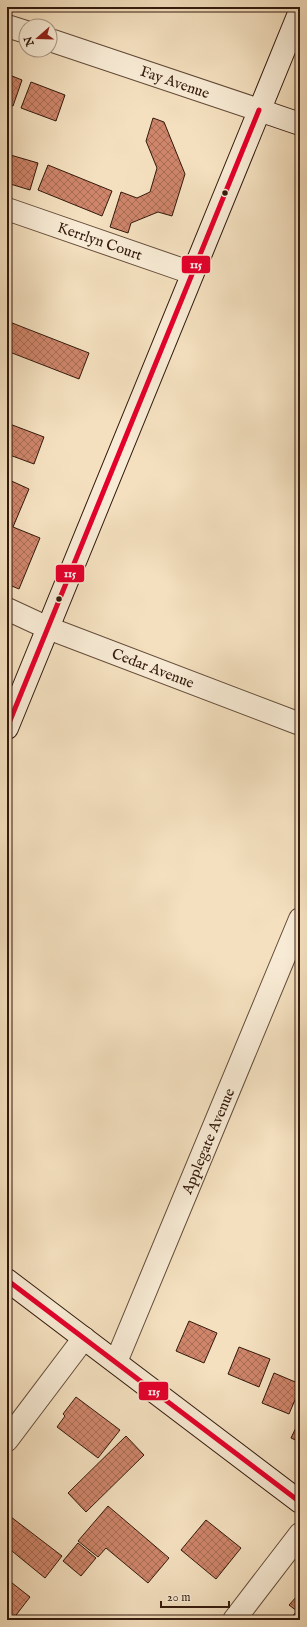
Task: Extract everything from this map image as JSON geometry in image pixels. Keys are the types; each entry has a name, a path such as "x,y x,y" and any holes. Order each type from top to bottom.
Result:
{"street":[{"path":"7,728 300,11"},
{"path":"7,26 18,29"},
{"name":"Fay Avenue","path":"58,43 300,124"},
{"name":"Kerrlyn Court","path":"7,209 192,273"},
{"name":"Cedar Avenue","path":"7,609 48,628 300,724"},
{"name":"Applegate Avenue","path":"116,1362 300,919"},
{"path":"7,1280 300,1502"},
{"path":"7,1440 84,1338"},
{"path":"234,1620 300,1534"}],"building":[{"path":"7,74 22,80 13,106 7,104"},
{"path":"31,82 65,95 56,121 21,108"},
{"path":"153,118 164,122 185,174 172,216 158,212 131,223 128,233 110,227 121,192 137,198 150,192 157,168 146,141"},
{"path":"7,154 38,163 30,190 7,183"},
{"path":"48,165 112,191 102,216 38,190"},
{"path":"7,321 89,353 79,379 7,351"},
{"path":"7,423 44,437 34,464 7,454"},
{"path":"7,479 29,489 13,527 40,538 19,589 7,584"},
{"path":"189,1321 217,1333 204,1363 176,1351"},
{"path":"239,1347 270,1359 259,1387 228,1374"},
{"path":"274,1373 300,1384 300,1388 289,1414 262,1403"},
{"path":"76,1397 120,1430 98,1458 57,1427 65,1416 63,1414"},
{"path":"300,1419 300,1442 291,1438"},
{"path":"126,1436 144,1455 86,1512 68,1493"},
{"path":"108,1506 169,1558 148,1583 106,1548 98,1557 78,1541"},
{"path":"11,1517 62,1556 45,1578 7,1547 7,1522"},
{"path":"206,1520 241,1548 216,1579 181,1550"},
{"path":"78,1543 96,1558 81,1576 63,1561"},
{"path":"7,1579 30,1597 13,1619 7,1614"},
{"path":"298,1595 300,1597 300,1620 289,1620 297,1611 289,1605"}],"transit line":[{"name":"115","path":"7,728 259,110"},
{"name":"115","path":"7,1280 300,1502"}]}
